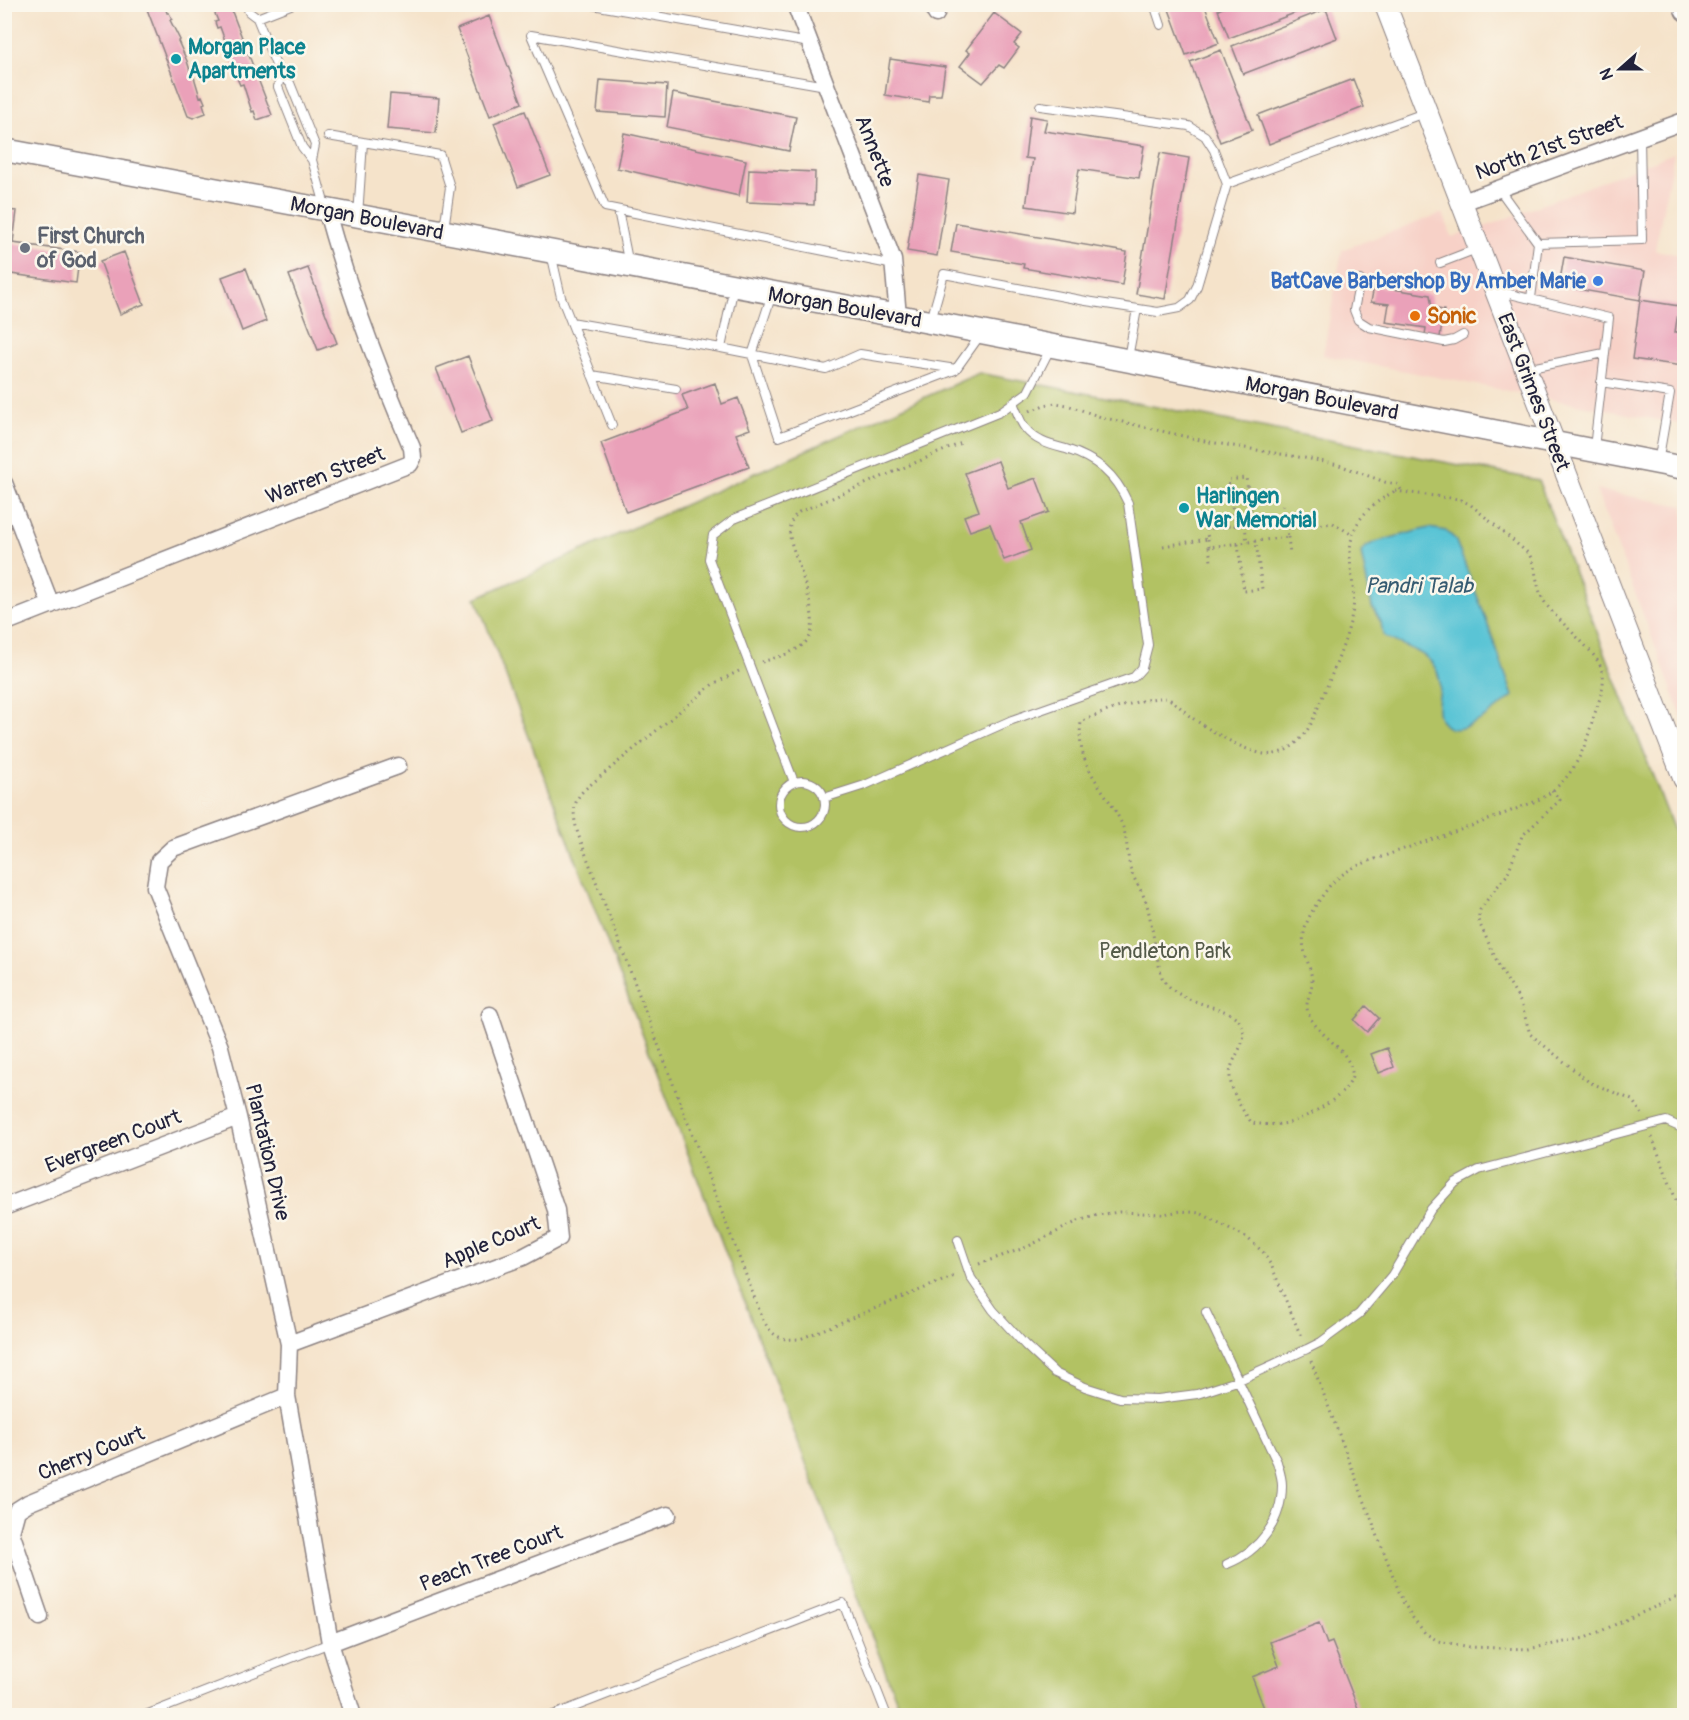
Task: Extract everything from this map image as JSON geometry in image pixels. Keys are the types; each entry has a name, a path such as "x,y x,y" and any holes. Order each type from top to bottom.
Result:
{"main road":[{"name":"Morgan Boulevard","path":"4,150 235,192 327,212 898,316 1684,468"}],"street":[{"name":"Annette","path":"795,4 894,265 898,316"},
{"name":"East Grimes Street","path":"1386,4 1684,779"},
{"path":"1682,4 1684,12"},
{"name":"North 21st Street","path":"1462,202 1684,121"},
{"path":"1665,129 1684,133"},
{"name":"Warren Street","path":"4,623 410,464 413,458 412,448 350,293 327,212"},
{"path":"4,483 51,604"},
{"name":"Plantation Drive","path":"353,1716 330,1643 287,1396 289,1344 238,1117 220,1047 155,886 159,861 174,848 398,766"},
{"name":"Apple Court","path":"289,1344 523,1257 559,1238 556,1210 490,1016"},
{"name":"Evergreen Court","path":"4,1207 238,1117"},
{"name":"Cherry Court","path":"40,1617 11,1532 17,1510 28,1503 287,1396"},
{"name":"Peach Tree Court","path":"330,1643 668,1515"}],"lane":[{"path":"246,4 249,12 257,18 280,75 290,83 315,145 312,160 327,212"},
{"path":"257,18 293,4"},
{"path":"587,4 810,42"},
{"path":"1154,4 1161,25"},
{"path":"826,86 531,34 605,207 894,265"},
{"path":"931,323 944,274 1158,312 1179,308 1190,300 1197,286 1227,184 1214,150 1205,136 1189,126 1040,106"},
{"path":"1227,184 1427,111"},
{"path":"328,136 440,155 450,187 444,233"},
{"path":"1538,243 1642,240 1640,138"},
{"path":"358,217 363,142"},
{"path":"1499,189 1538,243 1531,298"},
{"path":"618,210 629,267"},
{"path":"1440,263 1480,248"},
{"path":"551,253 561,297 612,426"},
{"path":"1360,280 1354,310 1358,320 1369,327 1444,342 1463,335"},
{"path":"721,348 734,286"},
{"path":"1495,290 1609,318 1593,451"},
{"path":"772,294 752,355 779,437 956,369 981,333"},
{"path":"1127,361 1137,309"},
{"path":"571,322 826,369 860,354 956,369"},
{"path":"794,782 710,559 713,535 734,519 1000,412 1028,392 1051,347"},
{"path":"1526,369 1604,353"},
{"path":"592,375 676,389"},
{"path":"1601,382 1670,393 1658,463"},
{"path":"824,798 865,785 1012,720 1134,677 1142,668 1148,645 1128,503 1120,484 1093,460 1041,442 1025,428 1013,403"},
{"path":"794,782 809,782 821,791 824,798 823,813 813,824 806,826 791,824 781,813 779,806 782,792 794,782"},
{"path":"958,1239 971,1278 993,1310 1055,1373 1085,1387 1120,1398 1158,1399 1197,1394 1237,1381 1307,1349 1321,1342 1359,1314 1392,1275 1431,1209 1455,1183 1479,1170 1666,1121 1684,1129"},
{"path":"1206,1312 1277,1462 1282,1484 1279,1509 1265,1538 1244,1557 1227,1564"},
{"path":"551,1716 843,1603 887,1716"},
{"path":"143,1716 330,1643"}],"path":[{"path":"1020,417 1044,405 1055,403 1067,405 1101,417 1209,442 1339,465 1385,482 1397,484 1402,491"},
{"path":"968,441 799,512 791,520 789,530 811,610 812,627 809,638 797,648 750,666 713,684 584,790 577,798 573,808 578,834 763,1320 771,1333 785,1340 800,1339 1027,1247 1078,1221 1098,1215 1119,1212 1200,1213 1246,1237 1263,1252 1272,1268 1307,1349 1403,1602 1425,1633 1438,1641 1470,1647 1543,1648 1585,1638 1684,1594"},
{"path":"1235,526 1228,480 1246,478 1253,524"},
{"path":"1395,490 1402,491 1459,500 1471,505 1521,546 1535,564 1540,595 1599,663 1603,672 1602,684 1586,743 1566,777 1547,795 1474,827 1366,862 1348,870 1335,880 1304,929 1304,949 1312,981 1306,1004 1312,1021 1347,1059 1353,1074 1351,1081 1348,1087 1324,1106 1299,1119 1275,1124 1252,1123 1238,1102 1229,1076 1233,1059 1243,1041 1244,1034 1240,1021 1230,1014 1179,994 1167,985 1162,977 1146,901 1131,869 1126,833 1118,815 1095,782 1086,762 1080,739 1081,722 1091,716 1156,698 1168,699 1218,734 1258,752 1274,754 1289,748 1305,736 1312,722 1353,612 1355,590 1349,549 1352,534 1358,521 1382,498 1395,490"},
{"path":"1283,505 1290,553"},
{"path":"1204,516 1211,561"},
{"path":"1206,530 1285,520"},
{"path":"1287,529 1333,523 1352,534"},
{"path":"1245,525 1247,543"},
{"path":"1209,548 1288,537"},
{"path":"1163,546 1208,539"},
{"path":"1238,544 1245,591 1262,589 1256,542"},
{"path":"1552,790 1560,800 1522,836 1512,866 1480,910 1478,920 1497,961 1521,1003 1530,1034 1589,1082 1632,1100 1641,1112 1684,1221"}],"shaded area":[{"path":"1674,153 1655,250 1684,256 1684,425 1323,355 1342,250 1443,213 1452,237 1490,225"},
{"path":"1596,490 1684,506 1684,722"}],"green space":[{"name":"Pendleton Park","path":"979,373 1538,480 1684,856 1684,1715 902,1715 476,598"}],"water":[{"name":"Pandri Talab","path":"1429,528 1446,531 1455,539 1513,696 1486,716 1464,728 1453,729 1445,725 1439,716 1440,680 1429,660 1417,651 1383,635 1381,622 1372,607 1361,553 1375,542"}],"building":[{"name":"Morgan Place Apartments","path":"145,4 164,4 172,19 170,20 180,40 178,41 200,97 202,96 205,103 203,104 206,113 193,118 188,116"},
{"name":"Morgan Place Apartments","path":"211,4 229,4 272,115 257,120 254,111 252,112 243,84 240,85 237,78 239,78 231,56 228,57 226,50 228,49 220,27 217,28 215,22 218,21"},
{"path":"1167,4 1204,4 1219,43 1186,55"},
{"path":"1231,4 1316,5 1229,38 1218,10"},
{"path":"1326,9 1337,38 1243,74 1232,46"},
{"path":"994,13 1022,34 1014,44 1019,48 1004,68 999,65 983,83 960,66 970,53 966,50"},
{"path":"489,16 522,103 490,116 457,29"},
{"path":"1221,50 1252,130 1220,142 1190,62"},
{"path":"890,59 945,67 941,95 929,95 928,102 885,95"},
{"path":"1353,79 1364,107 1269,144 1258,115"},
{"path":"600,80 667,85 665,117 597,112"},
{"path":"673,93 796,117 789,151 667,127"},
{"path":"390,94 439,98 436,133 387,129"},
{"path":"525,111 550,175 518,187 494,123"},
{"path":"1030,116 1047,119 1044,131 1144,146 1139,178 1079,169 1072,213 1026,206 1033,159 1025,158"},
{"path":"624,133 746,160 739,196 617,168"},
{"path":"1160,153 1189,158 1165,299 1136,294"},
{"path":"749,169 815,172 814,205 747,202"},
{"path":"919,175 949,180 937,256 907,251"},
{"name":"First Church of God","path":"4,210 17,211 13,243 80,252 76,283 4,273"},
{"path":"956,223 1127,252 1122,285 1023,268 1024,264 951,252"},
{"path":"124,252 144,304 120,314 100,261"},
{"path":"1564,257 1645,271 1640,300 1559,286"},
{"path":"246,268 266,321 242,331 222,277"},
{"path":"308,268 337,343 318,350 289,275"},
{"name":"Sonic","path":"1374,286 1430,295 1432,308 1444,310 1440,337 1425,335 1426,328 1386,322 1389,304 1371,302"},
{"path":"1640,300 1679,306 1675,332 1684,333 1683,366 1632,359"},
{"path":"468,356 493,421 461,433 436,368"},
{"path":"715,383 722,404 738,398 750,429 736,434 749,467 626,512 601,443 688,410 682,395"},
{"path":"998,461 1008,488 1036,478 1049,512 1021,522 1031,550 1004,560 990,524 970,531 964,516 979,511 965,473"},
{"path":"1366,1006 1379,1018 1367,1032 1354,1020"},
{"path":"1387,1048 1394,1067 1379,1073 1371,1054"},
{"path":"1319,1623 1327,1644 1332,1642 1361,1716 1267,1716 1252,1677 1279,1666 1270,1642"}],"place":[{"name":"Morgan Place Apartments","path":"176,59"},
{"name":"First Church of God","path":"25,248"},
{"name":"BatCave Barbershop By Amber Marie","path":"1598,281"},
{"name":"Sonic","path":"1415,316"},
{"name":"Harlingen War Memorial","path":"1184,508"}]}
